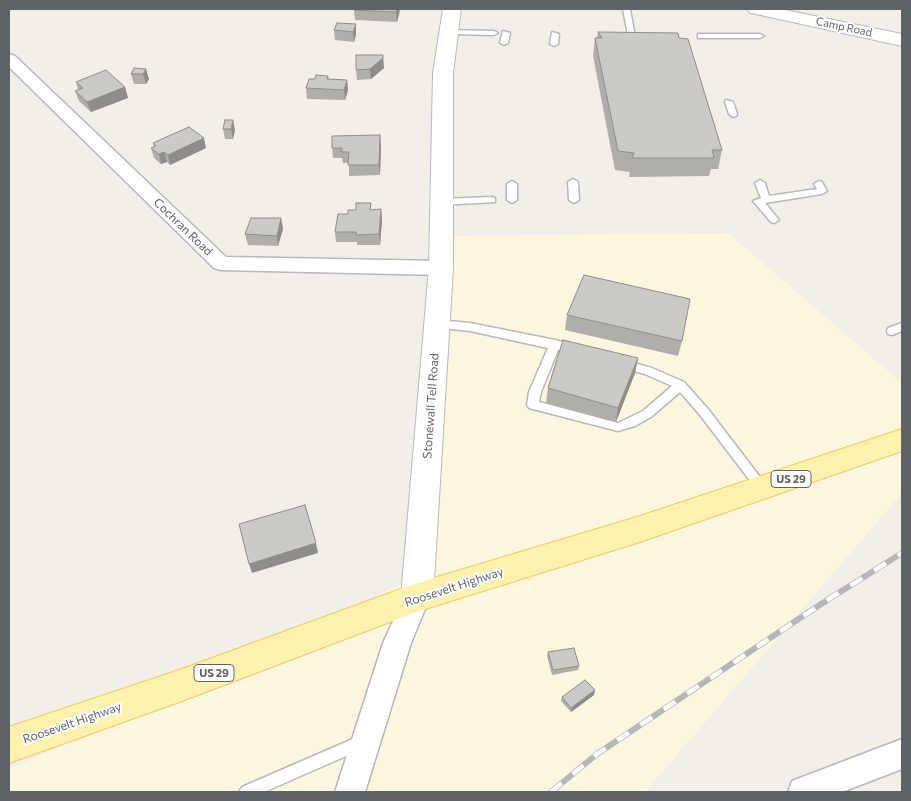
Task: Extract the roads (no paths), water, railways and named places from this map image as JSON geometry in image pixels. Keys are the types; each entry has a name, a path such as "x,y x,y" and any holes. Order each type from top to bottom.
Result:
{"main road":[{"name":"Roosevelt Highway","path":"9,745 182,685 417,598 640,529 902,440"}],"street":[{"name":"Stonewall Tell Road","path":"350,792 397,643 417,598 441,268 443,72 452,9"},
{"name":"Camp Road","path":"756,9 902,40"},
{"name":"Cochran Road","path":"9,59 221,263 441,268"},
{"path":"803,792 902,754"}],"lane":[{"path":"626,9 632,35"},
{"path":"449,32 494,33"},
{"path":"504,43 506,33"},
{"path":"554,44 555,34"},
{"path":"711,45 705,36 760,36"},
{"path":"729,102 733,114"},
{"path":"573,182 574,200"},
{"path":"760,183 766,200"},
{"path":"512,184 512,200"},
{"path":"774,220 758,201 822,191 819,184"},
{"path":"442,202 492,200"},
{"path":"437,324 470,327 555,344 583,352"},
{"path":"892,331 902,326"},
{"path":"555,344 535,392 533,405 618,427 631,423 647,414 680,385"},
{"path":"611,360 648,371 680,385 704,412 762,488"},
{"path":"247,792 366,740"}],"railway":[{"path":"551,792 597,754 818,606 902,553"}]}
